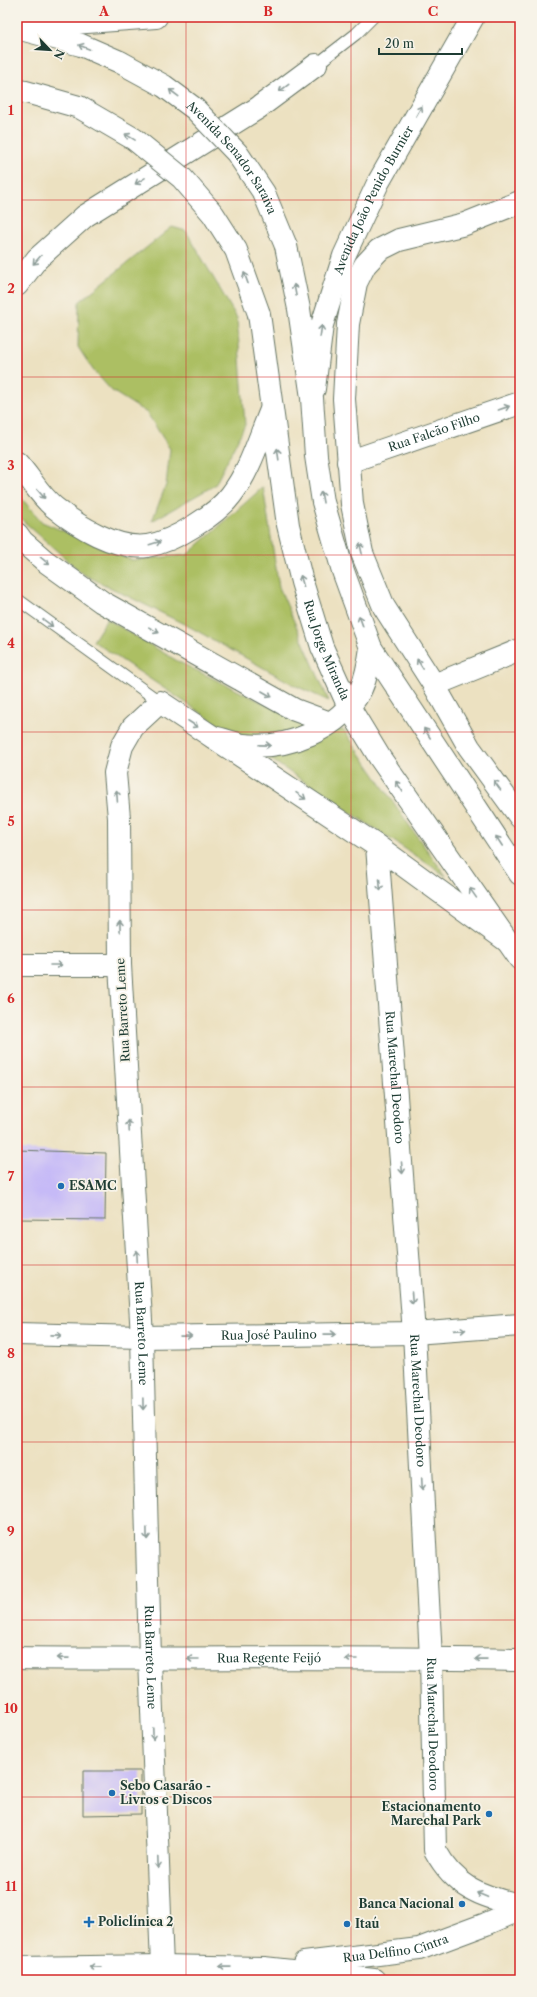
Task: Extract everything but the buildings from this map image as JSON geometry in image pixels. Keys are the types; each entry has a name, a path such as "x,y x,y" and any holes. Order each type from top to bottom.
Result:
{"main road":[{"path":"21,24 156,17"},
{"name":"Avenida João Penido Burnier","path":"312,398 322,325 344,256 378,183 474,20"},
{"name":"Avenida Senador Saraiva","path":"21,24 81,45 120,62 164,86 195,109 237,153 264,194 286,246 299,309 312,398"},
{"path":"17,286 37,259 85,216 258,108 316,65"},
{"name":"Rua Jorge Miranda","path":"17,91 26,92 79,107 134,139 182,178 213,214 236,250 259,314 288,525 302,582 322,647 349,707 380,758 520,959"},
{"path":"520,202 465,224 399,240 379,250 366,265 356,283 348,324 344,399 352,504 362,553 384,607 434,685 469,747 520,817"},
{"path":"312,398 316,456 323,502 343,571 371,648 520,874"},
{"name":"Rua Falcão Filho","path":"348,462 520,403"},
{"path":"17,463 53,506 69,518 111,541 147,546 177,537 206,519 231,495 246,472 271,409"},
{"path":"17,534 22,541 45,561 102,602 295,710 330,723"},
{"path":"213,737 243,745 273,745 302,738 330,723 349,707 361,689 368,669 371,648"},
{"path":"434,685 520,650"},
{"name":"Rua Jorge Miranda","path":"160,702 377,846 507,941"},
{"name":"Rua Barreto Leme","path":"160,702 133,728 122,746 115,773 119,818 120,965 142,1337 150,1659 162,1973"},
{"name":"Rua Marechal Deodoro","path":"377,846 414,1333 431,1658 435,1850 442,1863 466,1886 492,1899 520,1905"},
{"path":"17,965 120,965"},
{"name":"Rua José Paulino","path":"17,1334 142,1337 414,1333 520,1325"},
{"name":"Rua Regente Feijó","path":"17,1658 431,1658 520,1660"},
{"name":"Rua Delfino Cintra","path":"264,1968 419,1949 512,1913 520,1905"},
{"path":"17,1968 162,1973 264,1968 374,1980"}],"lane":[{"path":"316,65 356,34 372,17"},
{"path":"17,600 160,702"}],"green space":[{"path":"172,227 186,231 237,318 245,425 215,485 152,521 166,485 170,449 147,413 112,391 93,370 78,347 79,302"},
{"path":"263,487 279,587 329,701 296,686 190,627 83,574 21,519 17,510 17,493 42,522 132,560 187,555"},
{"path":"107,619 179,662 317,729 344,730 411,828 446,876 93,641"}],"place":[{"name":"ESAMC","path":"61,1186"},
{"name":"Sebo Casarão - Livros e Discos","path":"112,1793"},
{"name":"Estacionamento Marechal Park","path":"489,1814"},
{"name":"Banca Nacional","path":"462,1904"},
{"name":"Policlínica 2","path":"89,1922"},
{"name":"Itaú","path":"347,1924"}]}
